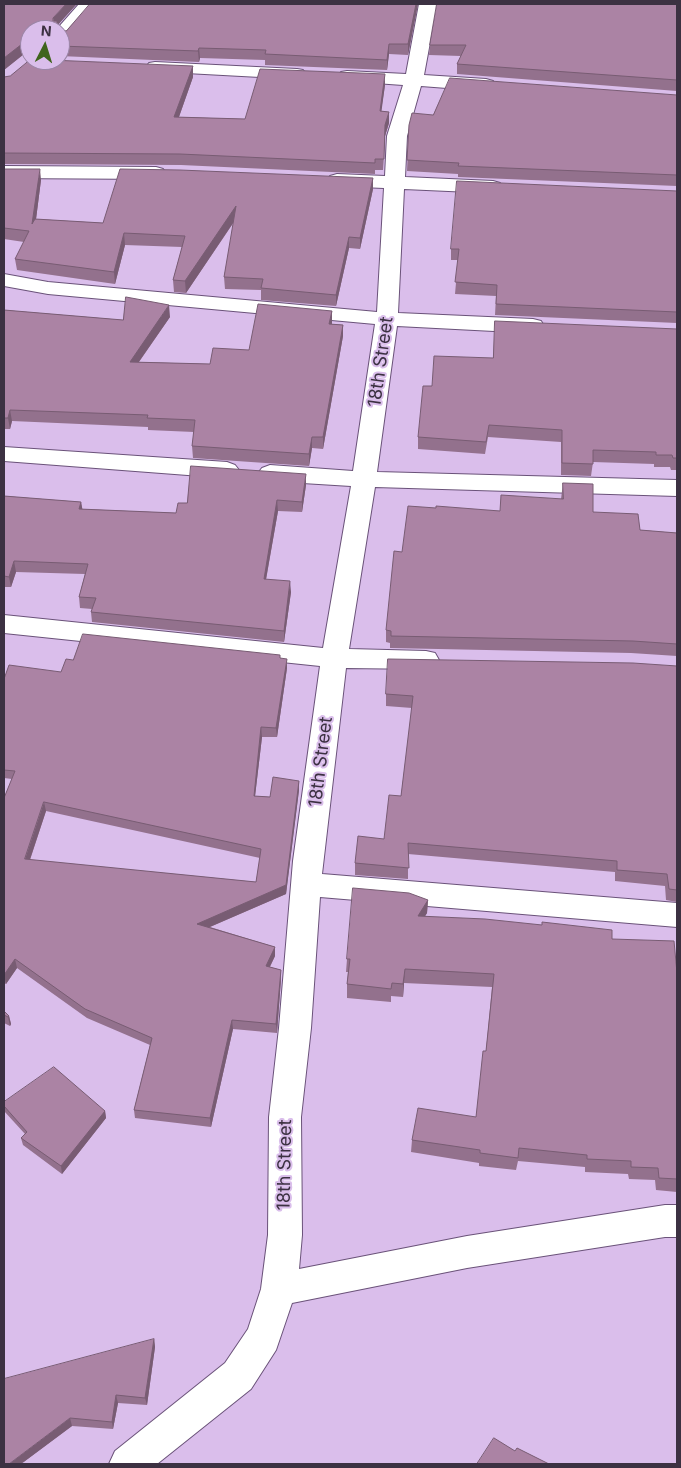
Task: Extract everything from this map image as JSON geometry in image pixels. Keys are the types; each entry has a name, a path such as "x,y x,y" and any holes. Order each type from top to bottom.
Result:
{"street":[{"path":"70,25 88,4"},
{"name":"18th Street","path":"128,1464 238,1376 263,1338 279,1289 285,1235 285,1118 295,1028 306,884 334,658 364,479 387,319 397,136 414,79 428,4"},
{"path":"136,67 314,75"},
{"path":"334,76 414,79 508,87"},
{"path":"4,172 172,173"},
{"path":"314,179 513,188"},
{"path":"4,280 68,290 387,319 554,327"},
{"path":"4,454 364,479 677,488"},
{"path":"4,624 334,658 453,660"},
{"path":"306,884 677,915"},
{"path":"279,1289 467,1252 656,1222 677,1221"}],"building":[{"path":"4,4 66,4 53,20 20,20 20,46 4,58"},
{"path":"90,4 416,4 408,44 389,44 387,60 265,54 266,50 199,48 198,51 70,46 70,26"},
{"path":"437,4 677,4 677,80 457,64 466,45 430,45"},
{"path":"70,61 193,66 174,117 245,119 260,69 385,74 380,111 389,112 385,125 384,159 375,159 375,163 180,154 4,153 4,77 10,76 20,68 20,70 70,70"},
{"path":"450,78 677,95 677,175 458,166 459,163 407,160 409,125 412,113 433,115"},
{"path":"4,169 40,169 32,224 35,219 103,223 120,169 373,178 360,238 349,237 336,295 261,288 263,279 224,277 236,206 185,281 173,280 185,236 124,233 114,272 15,259 29,231 4,228"},
{"path":"457,181 677,191 677,312 496,304 497,285 455,282 459,249 451,249"},
{"path":"126,297 169,305 130,362 210,364 213,348 249,350 258,304 332,311 329,324 343,325 323,437 312,437 309,454 192,446 195,420 147,418 148,415 10,410 8,418 4,418 4,310 123,320"},
{"path":"495,321 677,329 677,458 673,458 672,455 656,455 656,452 593,450 593,464 562,463 562,430 489,425 486,442 418,437 423,386 432,386 434,356 493,358"},
{"path":"191,466 306,474 302,502 277,500 264,579 290,581 284,631 91,612 96,598 79,597 88,564 14,561 9,577 4,576 4,496 81,502 79,509 176,513 178,503 187,503"},
{"path":"563,483 593,484 593,512 638,514 640,530 677,533 677,644 633,641 391,636 391,631 386,630 394,551 402,552 408,506 436,508 436,506 500,511 501,495 563,499"},
{"path":"83,634 280,655 280,658 287,659 276,728 261,727 254,796 270,797 273,777 299,781 286,885 197,924 275,947 266,966 281,970 276,1024 232,1020 210,1118 134,1110 152,1038 85,1009 15,959 4,975 4,798 15,771 4,770 4,679 9,665 61,672 66,659 73,660","holes":["44,802 261,849 256,882 25,859"]},
{"path":"388,659 633,663 677,666 677,890 669,889 667,874 617,870 617,861 408,843 409,868 355,863 358,836 384,839 389,795 401,796 413,696 386,694"},
{"path":"353,888 409,893 428,900 418,916 485,919 542,925 542,922 612,930 612,939 674,941 677,973 677,1179 659,1178 658,1168 631,1167 631,1161 587,1159 587,1155 519,1148 518,1158 480,1153 480,1150 412,1140 418,1108 476,1117 483,1051 486,1051 494,974 405,969 403,984 392,983 391,989 347,984 350,959 347,959"},
{"path":"54,1067 105,1111 61,1166 21,1138 27,1132 4,1106 4,1102"},
{"path":"154,1339 145,1398 116,1395 112,1422 70,1418 9,1464 4,1464 4,1379"},
{"path":"494,1438 515,1451 517,1448 549,1464 477,1464"}]}
